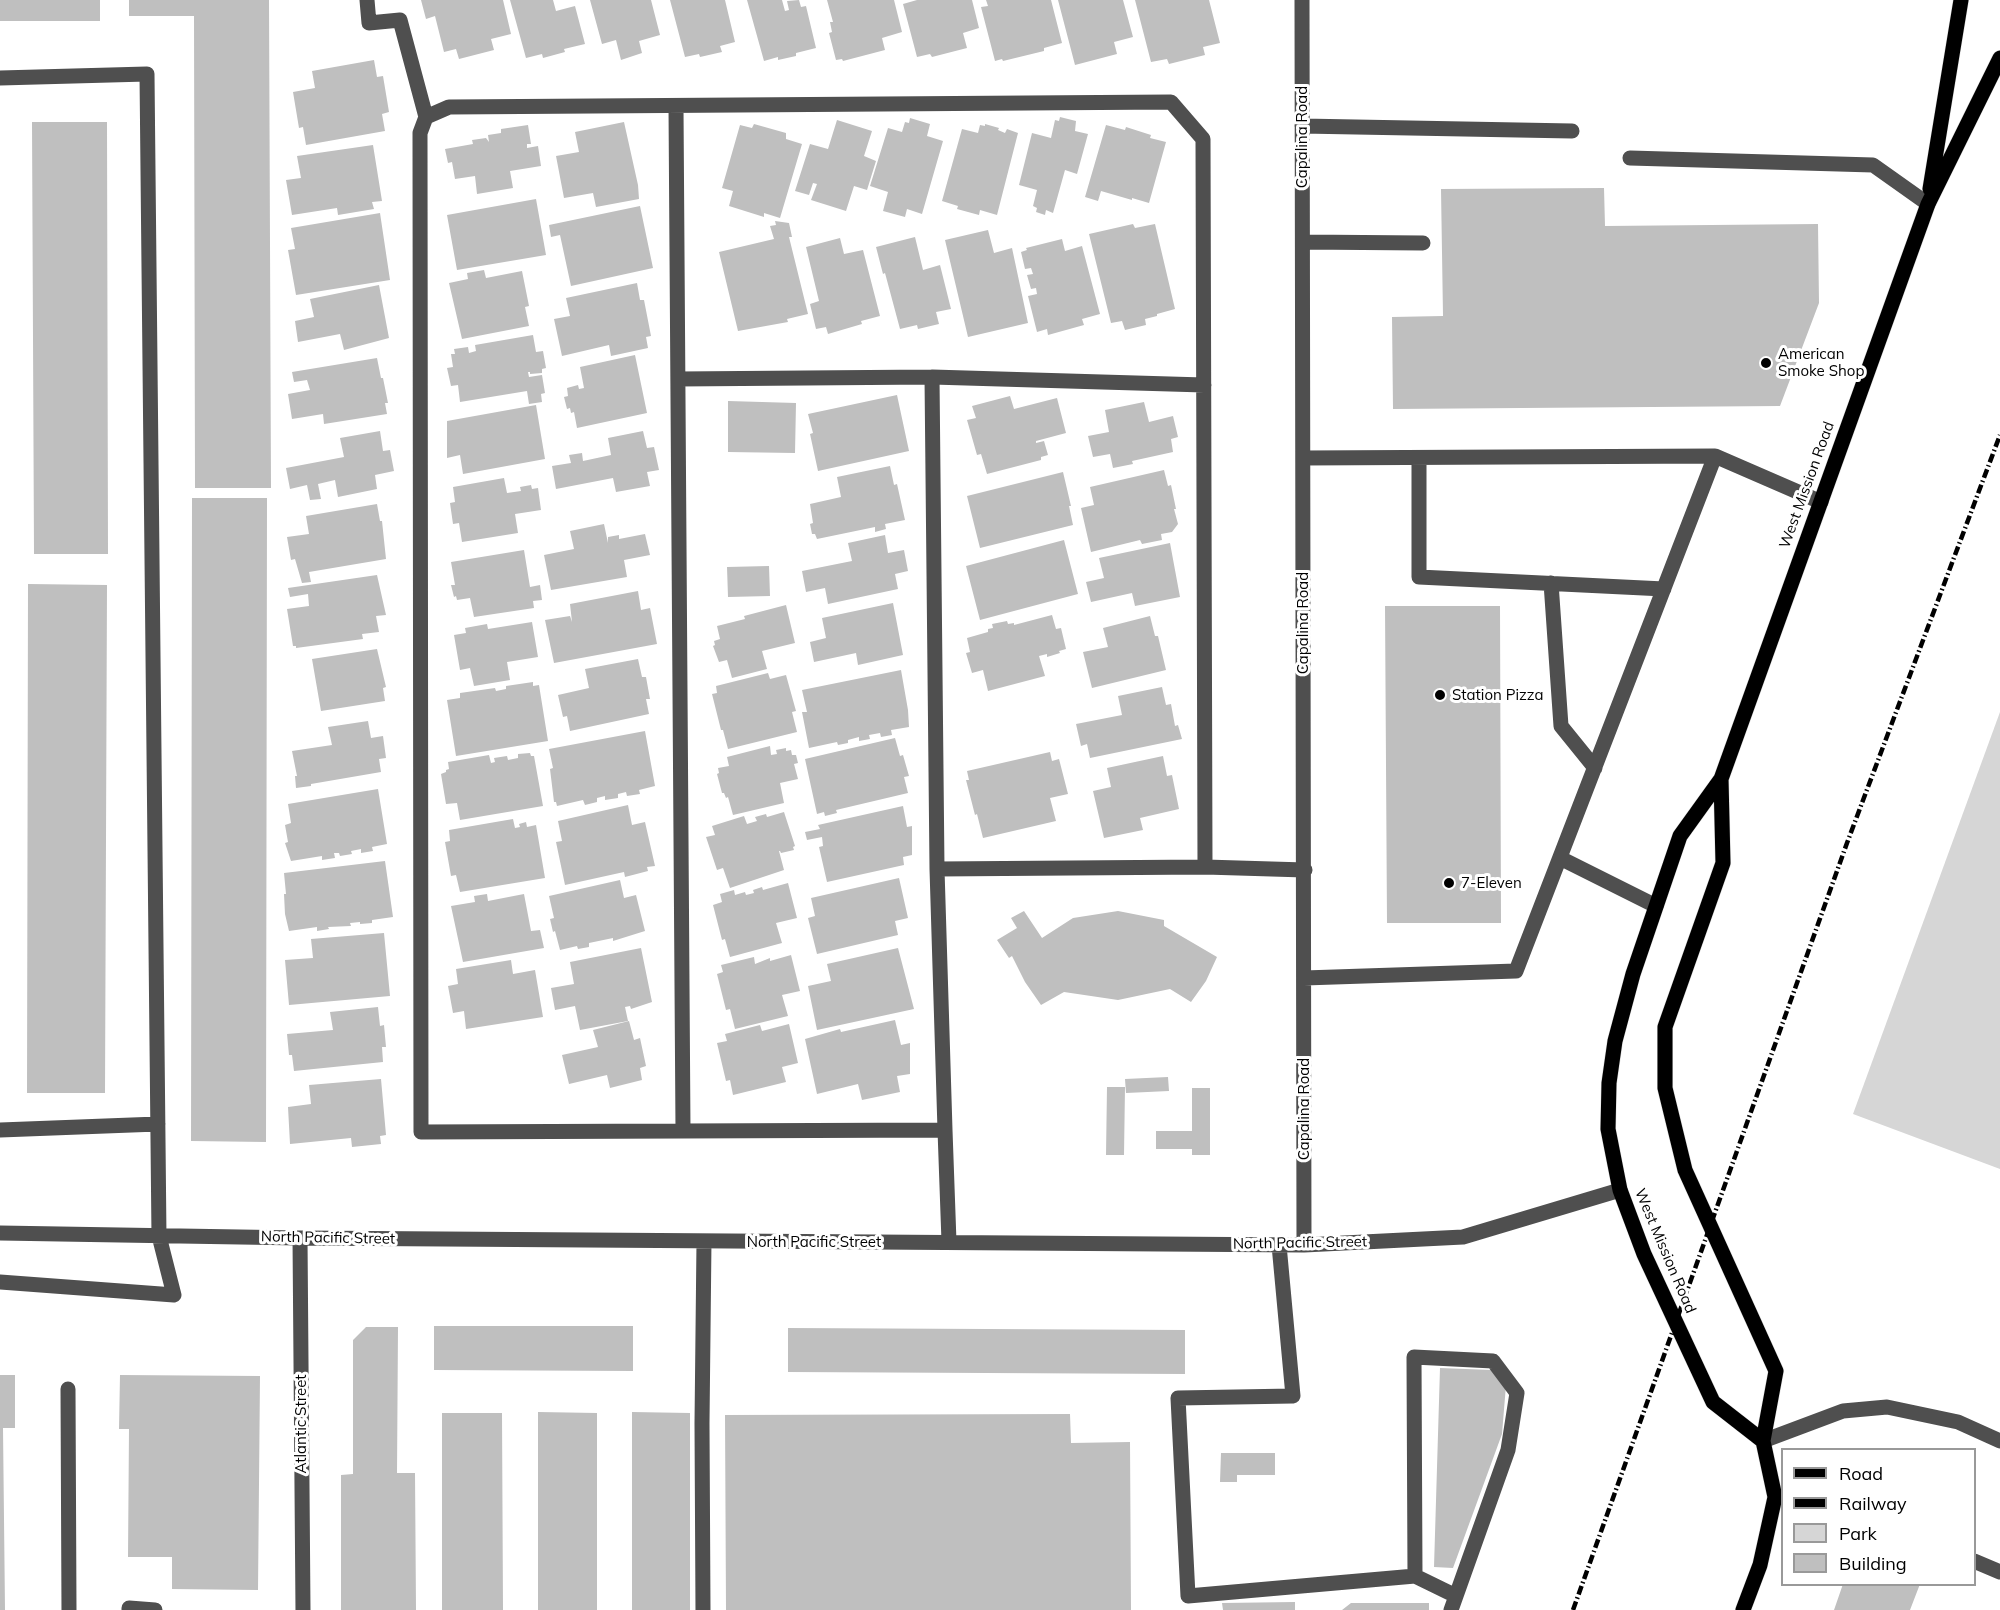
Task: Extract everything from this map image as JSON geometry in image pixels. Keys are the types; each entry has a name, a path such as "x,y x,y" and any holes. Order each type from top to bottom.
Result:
{"main road":[{"name":"West Mission Road","path":"1928,204 1961,0"},
{"name":"West Mission Road","path":"1763,1442 1713,1402 1644,1254 1620,1190 1608,1129 1609,1083 1616,1041 1633,974 1680,836 1721,779 1928,204 2000,58"},
{"name":"West Mission Road","path":"1721,779 1722,863 1665,1027 1665,1088 1685,1170 1776,1371 1763,1442 1775,1497 1760,1565 1743,1610"}],"street":[{"path":"367,0 369,23 400,20 426,117 420,133 421,1132 945,1130"},
{"name":"Capalina Road","path":"1302,0 1304,1245"},
{"path":"0,78 147,74 159,1236 174,1295 0,1282"},
{"path":"426,117 449,107 1171,102 1203,139 1204,867"},
{"path":"676,107 683,1130"},
{"path":"1302,126 1572,131"},
{"path":"1630,158 1873,165 1928,204"},
{"path":"1303,242 1423,243"},
{"path":"678,379 932,376 1204,384"},
{"path":"932,376 937,869 950,1242"},
{"path":"1304,978 1516,971 1715,456"},
{"path":"1303,458 1715,456 1821,502"},
{"path":"1419,458 1419,577 1664,589"},
{"path":"1551,583 1561,726 1595,768"},
{"path":"1560,858 1656,906"},
{"path":"937,869 1204,867 1305,870"},
{"path":"0,1130 158,1125"},
{"name":"North Pacific Street","path":"0,1233 300,1238 1304,1245 1463,1237 1620,1190"},
{"name":"Atlantic Street","path":"300,1238 303,1610"},
{"path":"703,1610 704,1241"},
{"path":"1279,1245 1293,1396 1178,1398 1189,1603 1415,1576 1454,1603 1508,1450 1517,1393 1493,1361 1414,1357 1415,1576"},
{"path":"68,1389 69,1610"},
{"path":"1763,1442 1843,1411 1887,1407 1958,1422 2000,1441"},
{"path":"1976,1562 2000,1572"},
{"path":"126,1609 155,1610"}],"green space":[{"path":"2000,712 2000,1169 1853,1114"}],"building":[{"path":"0,0 100,0 100,21 0,21"},
{"path":"129,0 269,0 271,488 195,488 194,16 129,16"},
{"path":"421,0 503,0 511,34 491,39 494,50 459,59 456,49 444,52 435,16 426,19"},
{"path":"510,0 553,0 556,11 575,6 585,44 564,49 565,52 543,58 542,54 526,58"},
{"path":"590,0 651,0 660,35 639,41 642,53 621,60 616,40 602,44"},
{"path":"670,0 725,0 735,42 720,46 722,52 700,57 699,54 685,57"},
{"path":"747,0 782,0 785,11 789,10 787,1 799,0 801,7 806,6 816,48 796,53 796,56 764,61"},
{"path":"827,0 894,0 902,32 882,38 885,50 843,61 842,59 836,60 829,33 832,32 830,22 833,22"},
{"path":"917,0 972,0 979,28 963,33 967,48 932,57 930,54 917,57 903,4"},
{"path":"986,0 1051,0 1062,43 1044,48 1044,51 995,61 981,7 988,6"},
{"path":"1058,0 1123,0 1133,37 1114,42 1117,54 1075,65"},
{"path":"1135,0 1209,0 1220,43 1203,47 1205,55 1169,64 1167,59 1151,62"},
{"path":"374,60 377,77 383,76 389,112 382,114 385,131 306,145 303,127 299,128 293,92 315,88 312,71"},
{"path":"1060,117 1076,121 1075,131 1088,134 1077,174 1065,170 1053,213 1046,210 1045,215 1036,212 1037,208 1033,206 1037,190 1019,185 1032,133 1051,138 1055,120 1059,121"},
{"path":"910,118 930,124 927,136 943,141 922,214 907,209 905,217 883,211 888,192 870,186 888,128 902,132 905,122 909,123"},
{"path":"837,120 872,131 864,156 876,161 867,190 854,186 846,211 811,200 817,184 813,183 809,195 795,191 810,144 828,149"},
{"path":"32,122 107,122 108,554 34,554"},
{"path":"624,122 639,199 596,207 593,193 564,198 556,156 579,152 575,132"},
{"path":"754,124 786,133 786,139 802,144 780,218 764,213 764,217 729,206 733,191 722,188 740,125 752,128"},
{"path":"985,124 999,128 998,130 1005,133 1007,129 1018,133 997,215 980,210 979,215 957,209 958,206 942,201 962,129 978,133 980,125 985,126"},
{"path":"528,125 531,144 527,144 527,148 538,146 541,166 510,171 513,188 477,194 475,176 455,179 452,162 448,163 445,149 473,144 472,140 486,138 489,142 488,135 501,133 501,129"},
{"path":"1106,125 1125,130 1126,127 1151,135 1150,138 1166,142 1149,203 1101,191 1098,201 1085,197"},
{"path":"373,145 382,201 372,202 374,209 338,215 337,208 292,215 286,180 301,178 297,156"},
{"path":"1604,188 1605,226 1818,224 1819,303 1780,406 1393,409 1392,317 1443,316 1441,189"},
{"path":"536,199 546,255 457,270 447,215"},
{"path":"640,206 653,268 571,286 560,235 551,237 549,225"},
{"path":"380,213 390,280 296,295 288,250 295,249 291,228"},
{"path":"775,221 789,223 792,237 789,237 808,314 787,319 788,322 738,331 719,252 774,239 770,226 776,225"},
{"path":"1133,224 1135,228 1155,224 1175,309 1145,319 1146,325 1125,330 1122,321 1111,323 1089,234"},
{"path":"988,230 994,253 1012,248 1028,323 968,337 945,240"},
{"path":"915,237 923,270 940,265 951,309 936,312 939,324 918,329 917,325 900,329 876,247"},
{"path":"840,238 844,254 863,250 880,316 828,334 826,327 816,329 810,304 819,301 806,247"},
{"path":"1062,239 1065,251 1082,246 1100,314 1082,319 1084,325 1048,335 1047,329 1037,332 1028,296 1037,294 1036,288 1031,289 1027,275 1033,274 1031,268 1025,269 1021,252 1027,250 1026,248"},
{"path":"484,270 486,278 522,271 529,306 525,307 529,326 462,339 449,283 468,279 467,273"},
{"path":"637,283 640,300 644,300 651,336 646,337 648,348 611,356 609,345 562,356 554,319 570,316 566,298"},
{"path":"379,285 389,338 344,350 340,334 298,342 295,321 314,317 310,299"},
{"path":"533,335 536,352 543,351 546,368 542,369 542,373 530,374 528,372 529,377 542,375 545,393 541,394 542,402 529,404 527,391 460,402 458,385 451,386 447,368 453,367 451,354 455,354 454,349 468,347 469,353 476,351 475,345"},
{"path":"635,355 647,413 577,428 574,412 571,413 570,408 567,409 564,397 568,396 567,388 578,385 579,389 584,388 580,367"},
{"path":"377,358 388,403 385,403 387,414 324,424 323,414 292,419 288,394 310,390 307,380 294,382 292,372"},
{"path":"897,395 909,451 818,471 808,414"},
{"path":"1010,396 1014,409 1057,398 1066,433 1036,441 1036,443 1044,441 1048,455 1041,457 1041,460 987,474 981,454 977,455 967,420 976,418 972,406"},
{"path":"728,401 796,403 795,453 728,452"},
{"path":"1144,402 1149,422 1173,416 1178,437 1171,439 1173,452 1132,461 1133,464 1113,468 1110,454 1093,457 1088,436 1109,432 1105,410"},
{"path":"536,405 545,459 463,474 460,455 447,458 447,421"},
{"path":"380,431 383,451 390,450 394,471 375,475 377,489 338,497 335,480 318,484 321,499 310,500 307,485 290,489 286,468 344,457 340,438"},
{"path":"643,431 647,448 654,447 659,470 647,472 650,486 616,492 613,478 556,489 552,466 571,463 569,455 582,453 583,461 611,455 608,438"},
{"path":"890,466 894,485 897,484 905,520 885,524 886,529 875,532 875,527 817,539 815,534 812,534 810,504 841,497 837,477"},
{"path":"1164,470 1168,486 1171,485 1178,524 1172,532 1161,534 1162,540 1142,544 1140,540 1091,552 1081,508 1094,505 1090,487"},
{"path":"1063,472 1073,525 980,548 967,496"},
{"path":"504,478 507,493 521,491 520,487 531,485 532,489 538,488 541,510 515,514 518,533 462,542 459,523 453,524 450,503 455,502 453,487"},
{"path":"192,498 267,498 266,1142 191,1141"},
{"path":"377,504 380,521 382,521 386,559 309,572 311,582 302,583 295,559 291,560 287,537 309,534 306,516"},
{"path":"604,524 608,543 608,537 619,535 619,539 645,534 650,555 624,560 627,577 551,590 544,555 574,549 570,531"},
{"path":"885,535 888,553 904,550 908,571 895,574 898,589 828,604 825,588 806,592 802,571 852,561 848,543"},
{"path":"1064,540 1078,594 980,620 966,566"},
{"path":"1170,543 1180,597 1135,606 1132,593 1091,602 1086,582 1104,578 1099,558"},
{"path":"524,550 530,587 540,585 542,600 533,601 534,608 474,617 470,598 457,600 456,596 454,597 451,585 455,585 451,562"},
{"path":"769,566 770,596 728,597 727,567"},
{"path":"377,575 386,615 376,616 379,632 362,634 363,639 296,648 293,646 287,609 309,606 308,594 290,597 288,588"},
{"path":"28,584 107,585 105,1093 27,1093"},
{"path":"638,591 641,610 650,608 657,644 554,663 545,620 570,616 572,622 570,604"},
{"path":"893,603 903,655 858,665 856,653 814,662 810,642 826,638 822,618"},
{"path":"786,605 795,643 762,651 767,669 732,678 727,660 719,662 713,646 714,641 720,639 717,626"},
{"path":"1385,606 1500,606 1501,923 1387,923"},
{"path":"1052,615 1056,629 1061,628 1066,649 1047,657 1047,654 1039,656 1045,676 988,691 983,670 972,673 966,653 970,652 967,638 988,632 988,629 993,628 992,624 1007,621 1008,624 1014,623 1014,625"},
{"path":"1150,616 1155,636 1158,636 1166,670 1092,688 1083,652 1108,647 1103,628"},
{"path":"532,622 538,657 507,662 510,680 474,686 470,668 460,670 454,635 466,633 465,628 487,624 488,629"},
{"path":"377,649 386,687 383,688 385,701 321,711 312,659"},
{"path":"638,659 642,677 646,677 650,699 646,699 649,714 570,731 567,716 563,717 558,695 589,688 585,669"},
{"path":"901,670 909,727 891,730 892,735 881,737 880,733 869,735 870,739 859,741 859,737 848,740 848,743 838,745 837,742 809,748 802,712 807,712 802,690"},
{"path":"768,673 770,679 786,675 796,711 792,712 797,732 728,749 712,694 717,693 716,686"},
{"path":"533,682 533,686 539,685 548,741 456,756 447,700 460,698 460,693 495,688 496,691 506,689 506,686"},
{"path":"1162,687 1166,705 1171,704 1175,726 1178,725 1182,739 1090,758 1087,744 1081,746 1076,724 1122,715 1118,696"},
{"path":"368,721 371,738 383,736 386,758 379,759 381,772 296,788 295,776 297,776 292,751 332,745 328,727"},
{"path":"645,731 655,786 639,790 640,794 627,796 626,792 618,794 618,798 605,800 605,796 597,798 597,802 585,805 583,800 557,806 554,802 550,769 553,768 549,749"},
{"path":"895,738 909,776 904,777 908,793 836,810 837,813 825,816 824,812 817,814 805,759"},
{"path":"770,746 771,755 777,754 776,750 786,748 786,751 791,750 792,755 796,755 798,763 794,764 798,779 780,783 784,803 733,815 728,797 726,798 722,793 717,774 719,773 718,768 729,766 727,757"},
{"path":"1050,752 1052,761 1059,759 1068,794 1050,798 1056,821 983,838 966,780 969,780 967,771"},
{"path":"530,753 534,756 543,806 460,820 457,803 446,804 441,774 449,769 448,762 489,755 491,763 495,762 494,758 507,756 508,760 518,758 518,754"},
{"path":"1163,756 1167,776 1172,775 1179,809 1140,818 1143,830 1104,838 1093,791 1111,787 1107,768"},
{"path":"378,789 387,844 372,847 373,851 361,853 361,849 351,851 352,854 340,856 339,853 334,853 335,858 322,860 322,856 291,861 285,843 288,842 285,825 291,823 288,804"},
{"path":"628,805 632,825 645,822 655,866 647,867 648,871 625,877 624,872 565,885 556,842 562,841 558,821"},
{"path":"903,806 907,827 912,826 912,855 903,857 904,865 827,882 819,847 823,846 822,837 807,840 805,832 820,829 818,825"},
{"path":"784,812 795,846 794,850 781,853 779,851 784,870 730,888 723,868 717,870 706,837 715,835 712,826 744,816 747,824 757,821 755,817 766,814 767,817"},
{"path":"513,819 515,828 526,822 527,827 536,825 545,878 460,892 456,875 451,876 445,842 450,841 449,830"},
{"path":"385,861 393,917 372,920 372,923 350,923 351,926 328,927 329,929 317,931 317,927 289,931 285,914 284,873"},
{"path":"899,878 908,918 895,921 898,935 817,954 808,918 815,916 811,898"},
{"path":"620,880 624,898 636,895 645,931 613,941 613,938 589,943 589,947 578,949 577,946 560,950 550,919 554,918 549,896"},
{"path":"788,883 797,918 776,923 782,943 730,957 725,939 722,940 713,905 722,902 720,894 734,890 735,895 745,892 746,895 762,887 763,890"},
{"path":"487,894 488,901 524,894 531,931 540,930 544,948 463,962 451,906 475,902 474,896"},
{"path":"1024,911 1042,938 1073,918 1118,911 1164,920 1164,926 1217,957 1206,981 1191,1002 1170,989 1118,1000 1064,992 1041,1005 1025,982 1012,956 1009,958 997,940 1017,928 1011,918"},
{"path":"384,933 390,996 289,1005 285,960 313,958 311,939"},
{"path":"641,948 652,1002 631,1009 630,1006 625,1007 628,1021 580,1030 575,1006 555,1010 551,988 574,984 570,962"},
{"path":"898,948 914,1009 817,1030 808,986 831,981 827,964"},
{"path":"791,955 800,991 782,995 788,1016 735,1029 730,1009 726,1010 717,974 723,972 721,965 754,957 755,964 770,958 770,961"},
{"path":"511,960 513,974 535,970 543,1017 466,1029 464,1011 453,1013 448,986 458,984 456,969"},
{"path":"378,1007 380,1026 384,1025 386,1047 382,1047 383,1062 294,1071 292,1055 289,1055 287,1034 333,1030 330,1012"},
{"path":"895,1020 901,1045 910,1043 910,1074 897,1076 900,1092 862,1100 858,1084 817,1094 805,1039 840,1029 841,1032"},
{"path":"629,1021 634,1040 640,1038 646,1066 640,1068 642,1080 610,1088 607,1075 569,1084 562,1055 598,1047 593,1030"},
{"path":"789,1024 798,1063 782,1067 786,1082 733,1095 730,1080 726,1081 717,1043 727,1041 725,1034 760,1025 762,1031"},
{"path":"1168,1077 1169,1091 1126,1093 1125,1079"},
{"path":"381,1079 386,1135 380,1136 381,1144 352,1147 351,1138 290,1144 288,1107 311,1104 309,1085"},
{"path":"1107,1087 1125,1087 1124,1155 1106,1155"},
{"path":"1192,1088 1210,1088 1210,1155 1192,1155 1192,1149 1156,1149 1156,1131 1192,1131"},
{"path":"434,1326 633,1326 633,1371 434,1370"},
{"path":"366,1327 398,1327 397,1473 415,1473 416,1610 341,1610 341,1475 353,1474 353,1340"},
{"path":"788,1328 1185,1330 1185,1374 788,1372"},
{"path":"1440,1368 1491,1370 1506,1385 1502,1434 1453,1568 1434,1567"},
{"path":"0,1375 15,1375 15,1428 3,1428 5,1610 0,1610"},
{"path":"120,1375 260,1376 258,1590 172,1589 172,1557 128,1557 129,1429 119,1429"},
{"path":"538,1412 597,1413 597,1610 538,1610"},
{"path":"632,1412 690,1413 690,1610 632,1610"},
{"path":"442,1413 502,1413 503,1610 442,1610"},
{"path":"1070,1414 1071,1443 1130,1442 1131,1610 726,1610 725,1415"},
{"path":"1221,1453 1275,1453 1275,1475 1237,1475 1237,1482 1220,1482"},
{"path":"1842,1586 1919,1586 1910,1610 1834,1610"},
{"path":"1295,1602 1295,1610 1223,1610 1222,1603"},
{"path":"1351,1603 1429,1603 1429,1610 1342,1610"}],"railway":[{"path":"1573,1610 1847,843 2000,435"}],"place":[{"name":"American Smoke Shop","path":"1766,363"},
{"name":"Station Pizza","path":"1440,695"},
{"name":"7-Eleven","path":"1449,883"}]}
